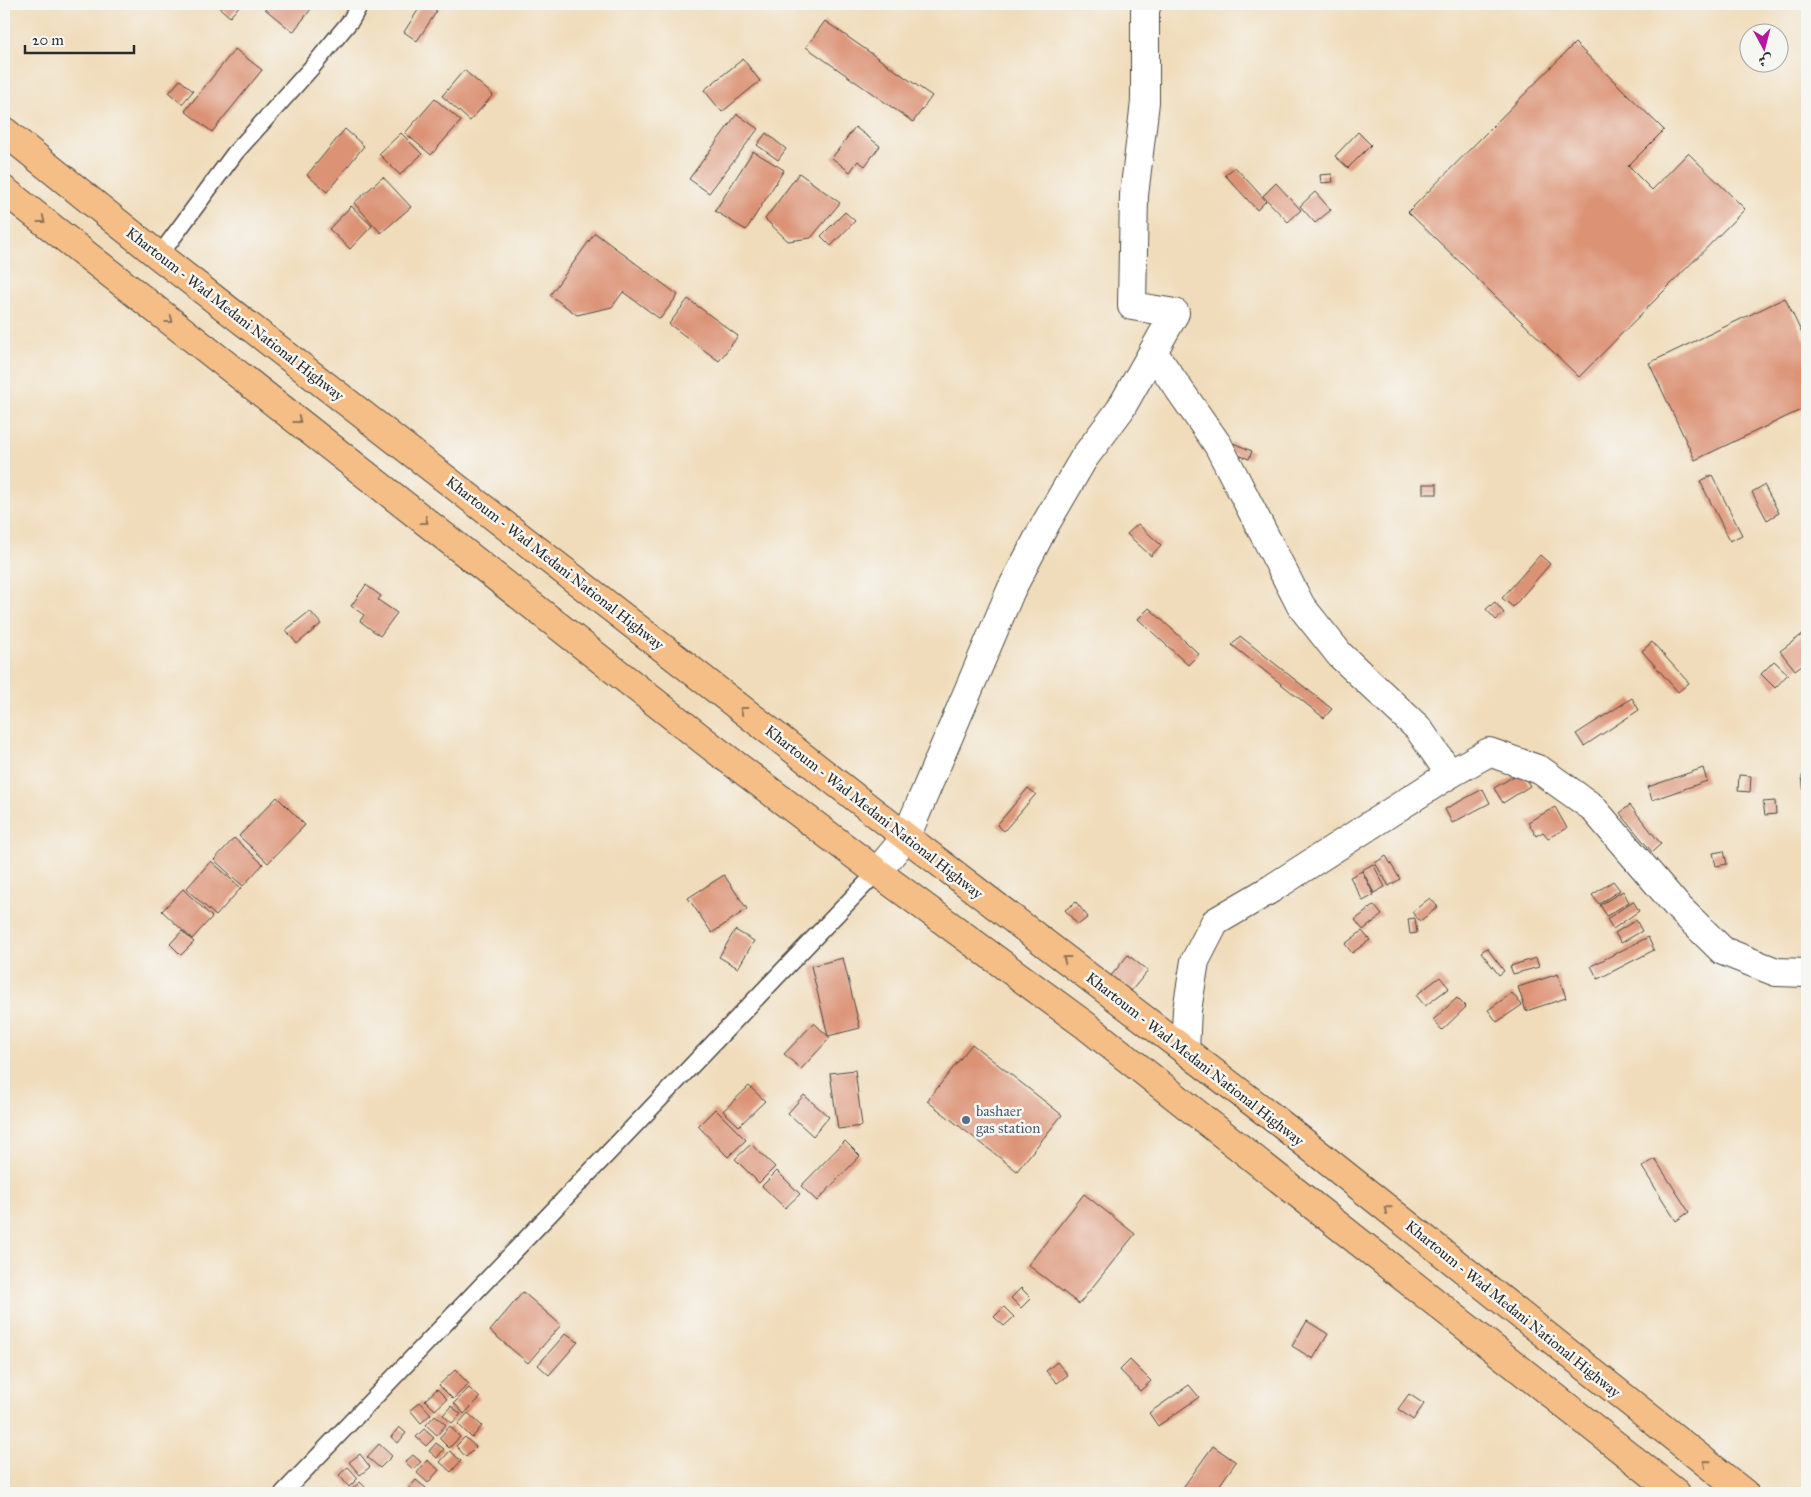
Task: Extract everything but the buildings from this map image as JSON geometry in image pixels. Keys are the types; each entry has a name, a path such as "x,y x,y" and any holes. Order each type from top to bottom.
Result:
{"highway":[{"name":"Khartoum - Wad Medani National Highway","path":"4,131 159,256 1284,1127 1744,1493"},
{"path":"4,190 704,741 877,872 1085,1025 1676,1493"}],"street":[{"path":"877,872 906,836 1011,590 1046,523 1084,458 1120,410 1175,313 1132,306 1134,195 1145,102 1145,11 1147,4"},
{"path":"1153,352 1218,445 1301,606 1340,655 1418,728 1450,774"},
{"path":"1185,1050 1188,1010 1196,960 1215,922 1271,889 1450,774 1489,752 1540,770 1592,807 1676,906 1723,951 1776,972 1807,973"}],"lane":[{"path":"159,256 234,153 319,58 351,20 360,4"},
{"path":"283,1493 877,872"}],"place":[{"name":"bashaer gas station","path":"966,1120"}]}
